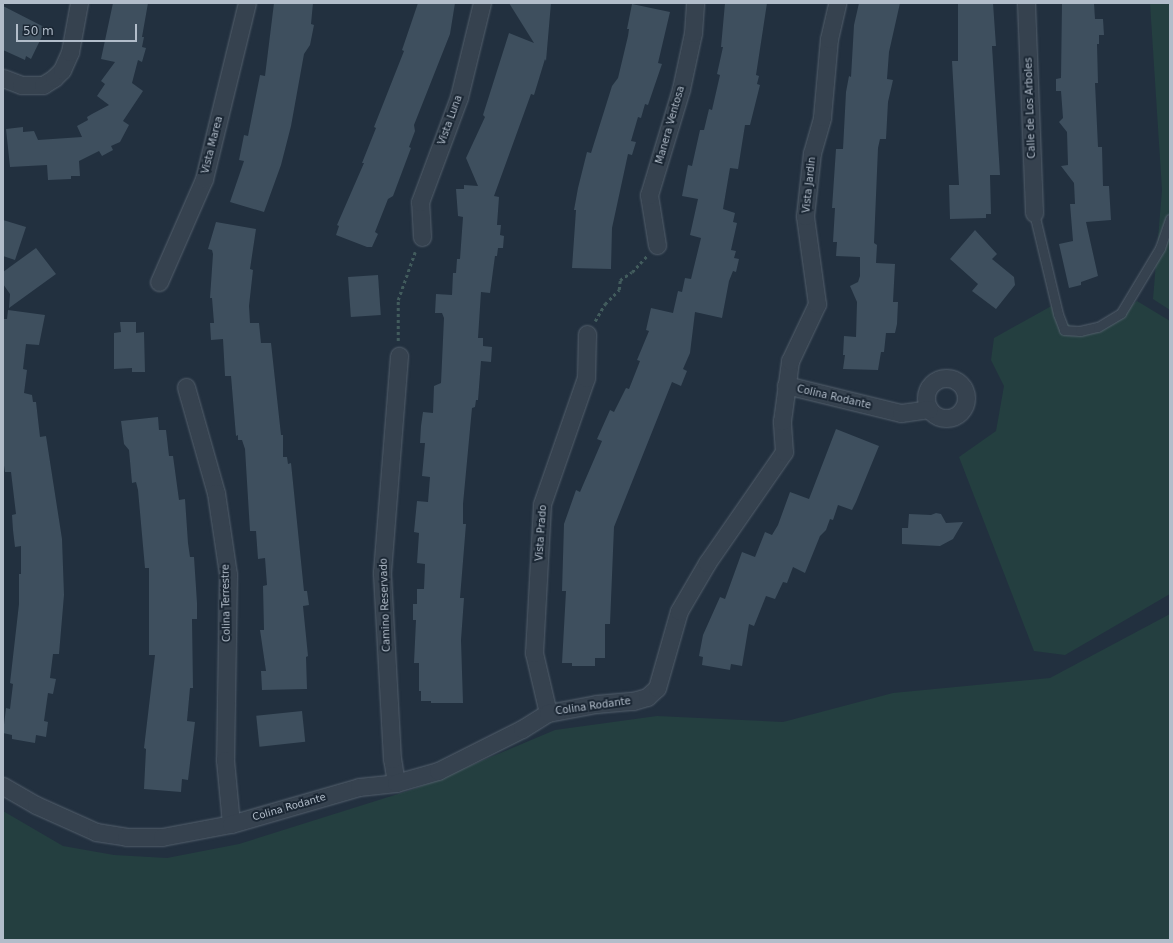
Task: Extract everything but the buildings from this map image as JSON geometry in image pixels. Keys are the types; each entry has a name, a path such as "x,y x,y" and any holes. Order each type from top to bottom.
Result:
{"street":[{"path":"3,78 21,85 43,85 54,78 62,70 70,52 80,3"},
{"name":"Vista Marea","path":"159,282 204,180 247,3"},
{"name":"Vista Luna","path":"422,236 420,202 459,97 482,3"},
{"name":"Manera Ventosa","path":"657,245 649,195 681,89 693,33 695,3"},
{"name":"Vista Jardin","path":"786,385 790,361 817,304 805,216 812,152 822,118 828,39 837,3"},
{"name":"Calle de Los Arboles","path":"1026,3 1034,213"},
{"name":"Vista Prado","path":"548,713 534,653 542,504 586,378 587,334"},
{"name":"Camino Reservado","path":"396,783 392,759 382,572 399,356"},
{"name":"Colina Rodante","path":"3,786 36,805 96,832 126,837 162,837 231,824 359,787 396,783 438,771 522,729 548,713 596,704 633,701 646,697 657,688 679,611 706,563 784,452 782,421 786,385 901,413 929,409"},
{"name":"Colina Terrestre","path":"186,387 216,493 228,574 225,760 231,824"}],"lane":[{"path":"1034,213 1058,314 1064,330 1080,331 1098,327 1121,313 1160,248 1170,219"}],"path":[{"path":"399,356 396,325 398,300 422,236"},
{"path":"587,334 605,304 619,290 620,280 632,272 657,245"}],"green space":[{"path":"1150,3 1170,3 1170,310 1153,299 1162,190"},
{"path":"1137,301 1170,321 1170,594 1065,655 1034,651 959,457 996,431 1004,386 991,360 994,338 1055,304 1068,324 1081,333 1110,322"},
{"path":"1170,614 1170,940 3,940 3,811 63,846 114,855 167,858 239,844 417,788 555,730 657,716 783,722 893,693 1050,678"}]}
